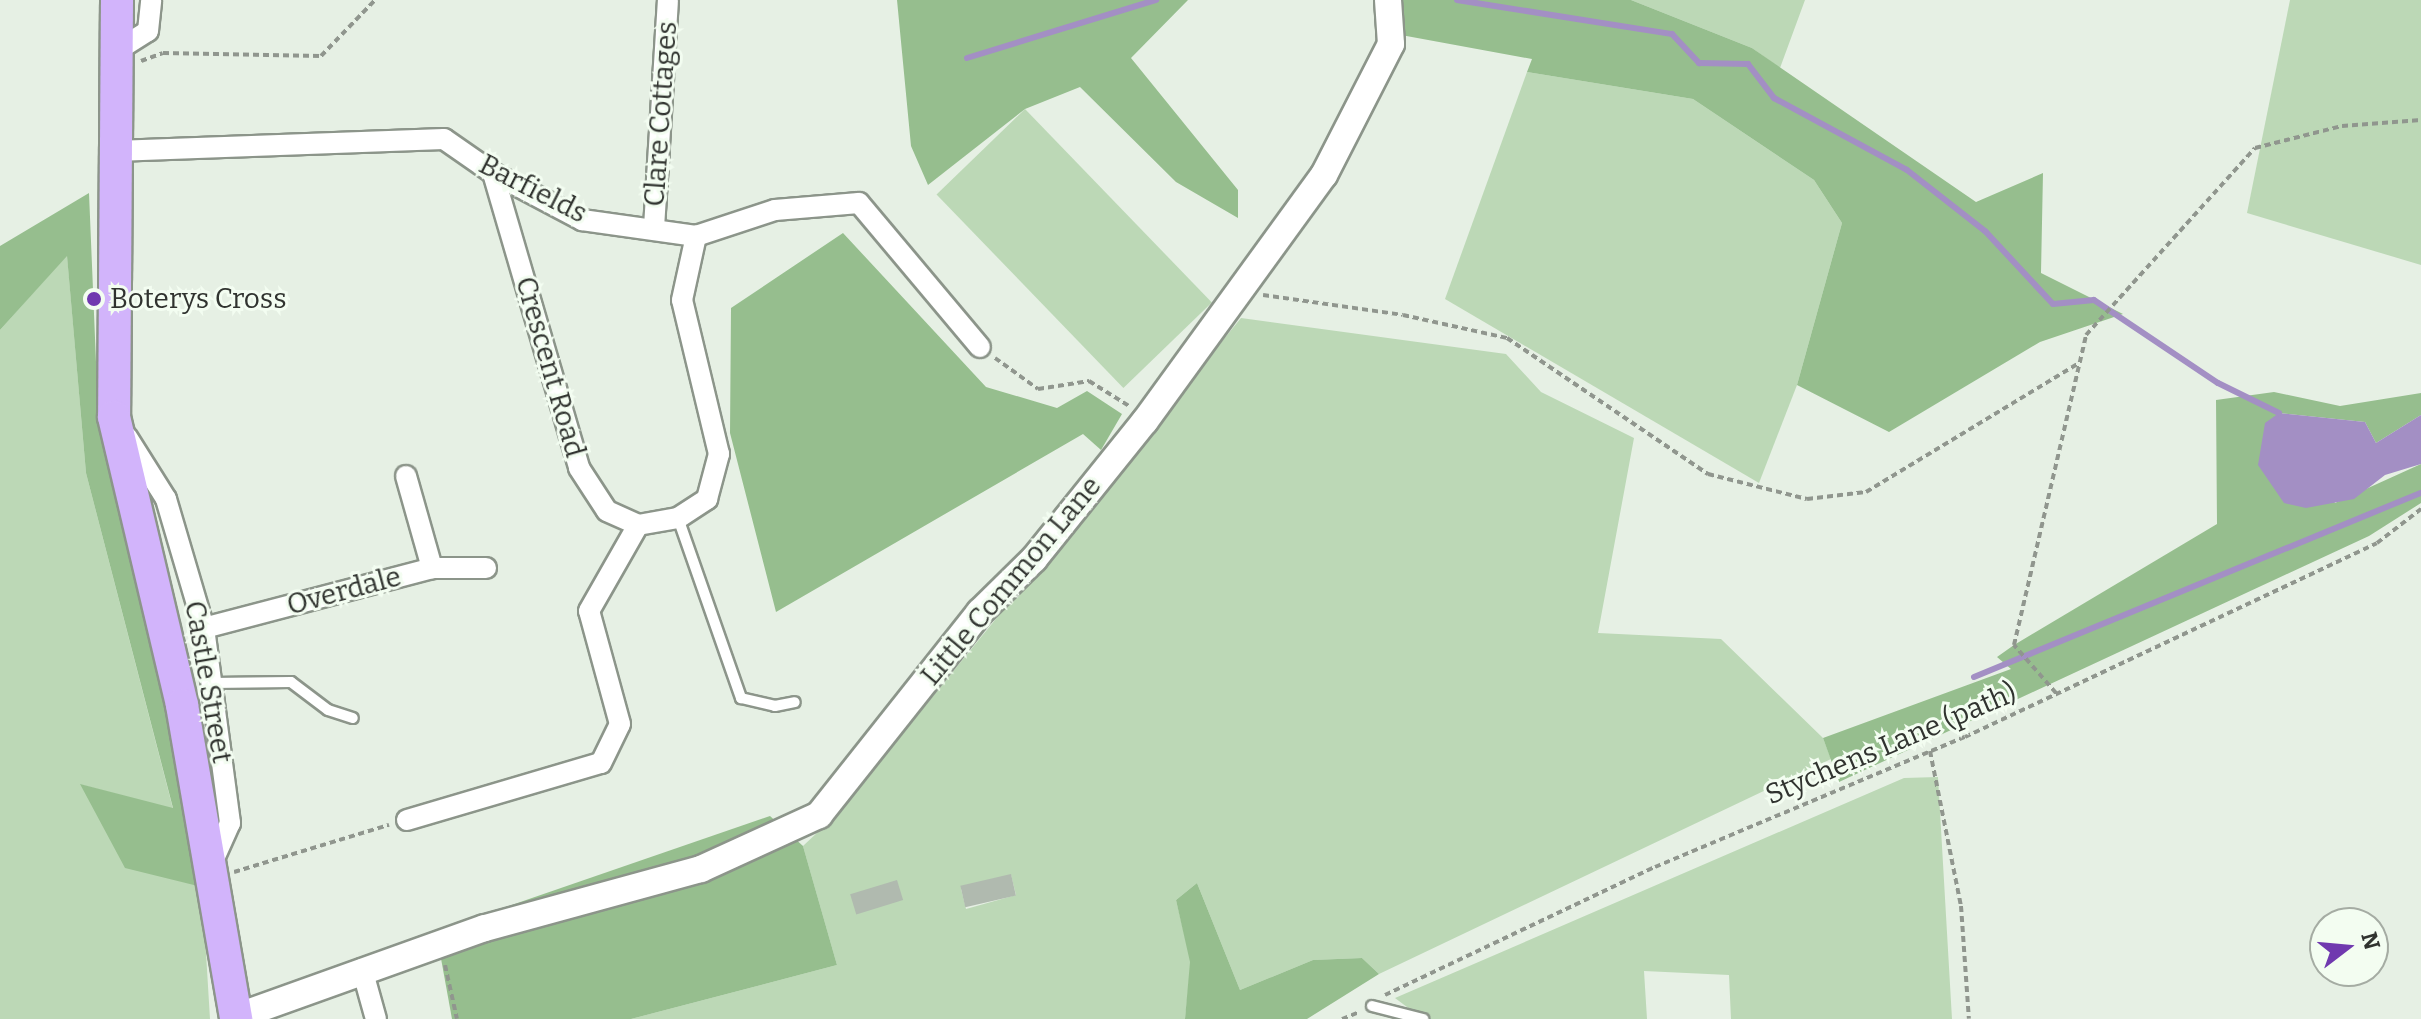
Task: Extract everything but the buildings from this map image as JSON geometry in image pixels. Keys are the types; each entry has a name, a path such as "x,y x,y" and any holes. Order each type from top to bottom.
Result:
{"main road":[{"name":"Castle Street","path":"117,0 113,62 114,417 182,705 236,1018"}],"street":[{"path":"113,62 148,31 151,0"},
{"name":"Clare Cottages","path":"654,228 668,0"},
{"name":"Little Common Lane","path":"236,1018 362,969 440,944 701,869 819,815 980,612 1034,559 1145,421 1324,175 1391,44 1388,0"},
{"name":"Barfields","path":"115,151 444,139 493,173 582,220 696,236 775,210 859,203 980,347"},
{"name":"Crescent Road","path":"493,173 579,468 607,511 638,525"},
{"path":"407,820 601,763 620,724 589,611 638,525 678,518 707,499 719,454 682,300 696,236"},
{"name":"Castle Street","path":"114,417 166,499 204,628 230,823 212,871"},
{"path":"406,476 432,568"},
{"name":"Overdale","path":"204,628 432,568 486,568"},
{"path":"362,969 376,1019"}],"lane":[{"path":"678,518 741,698 760,704 795,702"},
{"path":"212,683 291,682 328,710 353,718"},
{"path":"1372,1006 1423,1019"}],"path":[{"path":"113,62 163,53 321,56 375,0"},
{"path":"2056,693 2014,645 2086,335 2255,148 2342,126 2421,120"},
{"path":"1236,292 1403,315 1507,338 1708,474 1807,499 1866,492 2079,363"},
{"path":"980,347 1038,389 1089,381 1145,421"},
{"name":"Stychens Lane (path)","path":"1372,1006 1655,867 1930,751 2377,543 2421,509"},
{"path":"1930,751 1961,906 1969,1019"},
{"path":"212,871 407,820"},
{"path":"440,944 457,1019"}],"green space":[{"path":"897,0 1188,0 1131,58 1238,190 1238,218 1176,182 1080,87 1025,109 928,185 911,146"},
{"path":"1398,0 1631,0 1752,48 1976,202 2043,173 2041,273 2123,314 2040,342 1889,432 1797,385 1842,223 1814,180 1693,99 1527,72 1532,59 1401,35"},
{"path":"1631,0 1805,0 1780,68 1752,48"},
{"path":"2290,0 2421,0 2421,265 2247,213"},
{"path":"1527,72 1693,99 1814,180 1842,223 1797,385 1759,483 1445,299"},
{"path":"1025,109 1212,303 1123,388 937,194"},
{"path":"89,193 97,386 202,887 125,868 80,784 173,808 86,473 67,256 0,330 0,246"},
{"path":"843,233 986,387 1057,408 1087,391 1122,414 1101,450 1083,434 776,612 730,433 731,308"},
{"path":"67,255 86,473 173,809 82,785 202,887 210,1019 0,1019 0,330"},
{"path":"1241,318 1506,354 1541,392 1634,438 1598,633 1721,639 1823,738 1831,759 1379,974 1362,958 1313,960 1240,990 1197,883 1176,900 1191,962 1185,1019 631,1019 837,965 803,846 837,814","holes":["1011,875 1016,895 966,909 961,889"]},
{"path":"2274,392 2340,406 2421,393 2421,415 2376,443 2365,422 2279,413 2335,503 2421,464 2421,503 2369,536 1839,782 1823,738 2011,669 1997,657 2217,524 2216,400"},
{"path":"1938,777 1952,1019 1731,1019 1729,975 1644,971 1647,1019 1423,1019 1395,998 1904,778"},
{"path":"770,816 803,846 837,965 631,1019 452,1019 436,931"},
{"path":"1197,883 1240,990 1313,960 1362,958 1379,974 1307,1019 1185,1019 1190,962 1176,900"}],"shaded area":[{"path":"2279,413 2365,422 2376,443 2421,415 2421,464 2385,475 2354,499 2306,508 2284,503 2258,465 2265,423"}],"waterway":[{"path":"967,58 1156,0"},
{"path":"1457,0 1672,34 1699,63 1748,64 1774,98 1907,170 1986,232 2053,304 2094,300 2218,383 2279,413"},
{"path":"1974,677 2421,493"}],"place":[{"name":"Boterys Cross","path":"94,299"}]}
